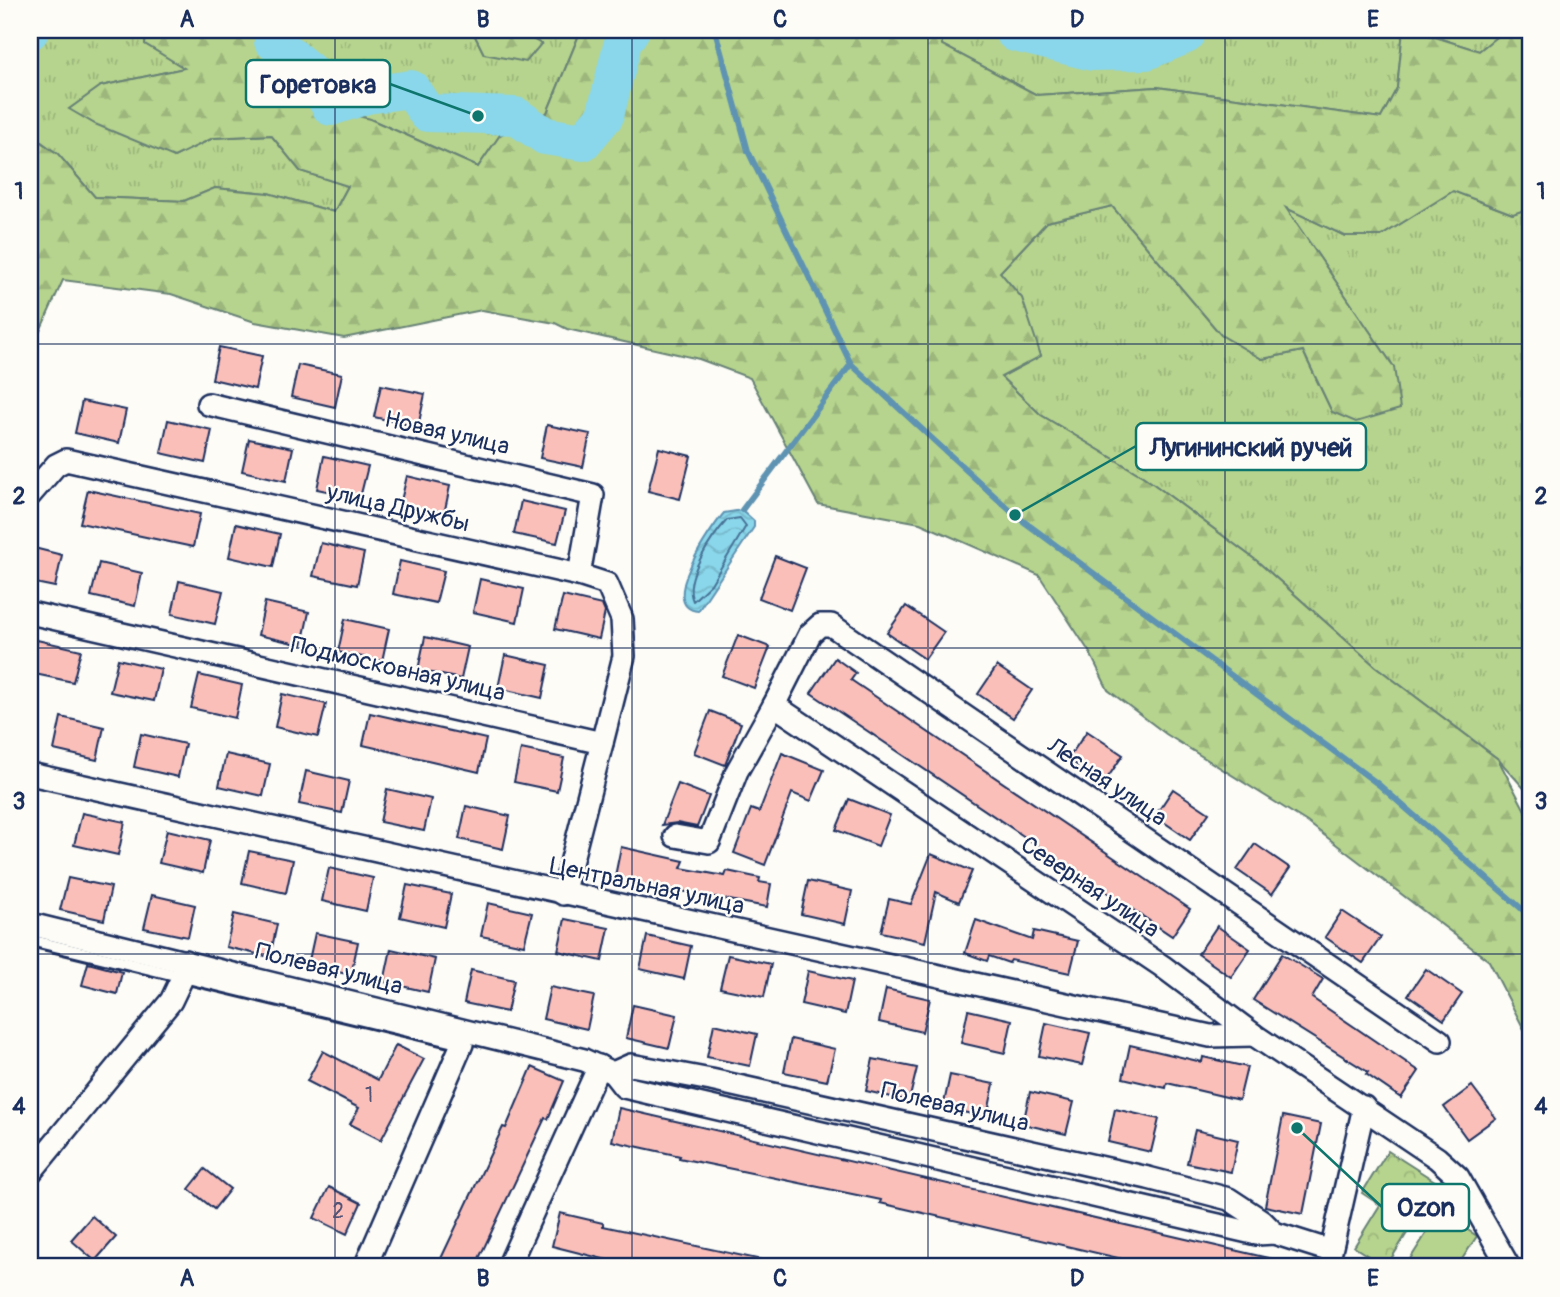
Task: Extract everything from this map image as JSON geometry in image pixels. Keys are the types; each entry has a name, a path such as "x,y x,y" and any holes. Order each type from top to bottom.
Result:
{"street":[{"name":"Новая улица","path":"208,404 593,495 579,575"},
{"name":"улица Дружбы","path":"30,495 56,465 66,460 579,575 607,584 622,619 624,656 601,743"},
{"name":"Подмосковная улица","path":"30,612 601,743"},
{"name":"Лесная улица","path":"774,705 810,634 820,625 831,625 1440,1041"},
{"path":"675,836 709,842 737,771 774,705"},
{"name":"Северная улица","path":"774,705 1162,967 1254,1035 1437,1158 1458,1177 1504,1258"},
{"path":"562,894 601,743"},
{"name":"Центральная улица","path":"30,774 1210,1036 1254,1035"},
{"name":"Полевая улица","path":"30,925 184,970 606,1069 631,1065 937,1129 1229,1199 1261,1220 1274,1233"},
{"path":"30,1173 171,1001 184,970"},
{"path":"365,1267 462,1044"},
{"path":"510,1267 606,1069"},
{"name":"Полевая улица","path":"606,1069 624,1087 1256,1234 1274,1233 1331,1251 1364,1107"},
{"path":"931,1158 937,1129"}],"lane":[{"path":"30,940 184,970 462,1044"}],"green space":[{"path":"30,30 147,30 145,44 185,68 101,86 174,157 213,138 271,135 300,171 348,186 334,212 268,193 215,188 184,201 95,197 58,154 36,138 30,106"},
{"path":"147,30 285,30 283,97 370,119 478,167 500,135 547,113 581,30 632,34 635,30 941,30 942,45 1037,95 1157,87 1381,118 1397,88 1403,30 1413,30 1479,51 1505,30 1530,30 1530,208 1513,214 1453,191 1381,236 1345,236 1286,208 1394,367 1400,409 1356,422 1332,412 1303,351 1262,359 1221,335 1112,206 1047,222 1000,272 1022,298 1041,356 1001,377 1041,415 1144,477 1257,561 1375,666 1498,759 1530,820 1530,1041 1489,961 1307,822 1166,734 1108,690 1090,653 1039,575 920,523 818,504 750,378 699,359 567,329 555,323 482,310 344,338 255,322 171,294 63,280 30,353 30,106 36,139 58,154 95,197 184,201 215,188 268,193 334,212 348,186 300,171 271,135 213,138 174,157 95,124 69,109 101,86 184,68 145,44"},
{"path":"285,30 472,30 484,54 541,44 517,30 581,30 547,113 500,135 478,167 370,119 283,97"},
{"path":"472,30 517,30 541,44 526,62 484,54"},
{"path":"941,30 1403,30 1397,88 1381,118 1157,87 1037,95 942,45"},
{"path":"1413,30 1505,30 1479,51"},
{"path":"1453,191 1512,214 1530,208 1530,795 1498,759 1375,666 1257,561 1144,477 1041,415 1001,377 1041,355 1000,272 1047,222 1112,206 1221,335 1262,359 1303,351 1332,412 1394,367 1285,207 1345,236 1381,236"},
{"path":"1388,1151 1438,1183 1386,1267 1354,1247 1380,1205 1362,1193"},
{"path":"1440,1212 1477,1236 1457,1267 1405,1267"}],"water":[{"path":"742,510 754,521 754,527 698,611 687,606 683,596 685,582 699,549 724,513"}],"building":[{"path":"219,347 262,356 255,389 212,379"},
{"path":"298,365 342,374 335,407 291,397"},
{"path":"381,385 425,394 418,427 374,417"},
{"path":"82,401 126,410 119,443 75,433"},
{"path":"168,420 212,430 205,463 161,453"},
{"path":"547,425 590,434 583,467 540,458"},
{"path":"249,439 293,448 286,481 242,471"},
{"path":"659,448 691,456 680,499 648,491"},
{"path":"324,456 368,466 360,498 317,489"},
{"path":"407,476 450,486 443,519 399,509"},
{"path":"88,490 200,514 193,547 80,523"},
{"path":"521,501 565,511 557,543 514,534"},
{"path":"236,524 280,534 273,567 229,557"},
{"path":"321,543 364,553 357,585 313,576"},
{"path":"30,547 62,555 55,587 30,582"},
{"path":"775,556 806,568 790,610 759,598"},
{"path":"400,561 444,571 436,603 393,594"},
{"path":"99,563 142,573 135,606 91,596"},
{"path":"480,579 524,589 517,622 473,612"},
{"path":"179,581 223,591 215,624 172,614"},
{"path":"563,596 602,605 605,612 599,639 555,629"},
{"path":"265,602 309,612 302,645 258,635"},
{"path":"906,606 944,632 925,659 887,633"},
{"path":"345,619 389,629 382,661 338,652"},
{"path":"738,635 770,647 754,688 722,676"},
{"path":"425,637 468,647 461,679 418,670"},
{"path":"37,640 81,650 73,682 30,673"},
{"path":"505,655 549,665 542,698 498,688"},
{"path":"835,658 856,673 851,680 1190,909 1172,936 811,693"},
{"path":"118,659 161,669 154,701 110,692"},
{"path":"997,666 1032,690 1013,718 978,694"},
{"path":"199,675 242,685 235,718 191,708"},
{"path":"282,694 326,704 318,737 275,727"},
{"path":"710,711 741,723 725,765 694,753"},
{"path":"370,713 486,739 479,772 363,745"},
{"path":"61,717 104,727 97,760 54,750"},
{"path":"1087,731 1123,755 1104,783 1068,759"},
{"path":"141,734 185,744 178,777 134,767"},
{"path":"521,749 564,758 557,791 514,782"},
{"path":"782,753 824,770 811,801 792,793 765,865 734,853 751,809 759,812"},
{"path":"226,754 270,764 263,796 219,786"},
{"path":"306,771 349,781 342,813 299,804"},
{"path":"678,784 709,796 697,827 677,823 662,825"},
{"path":"387,789 431,799 424,831 380,822"},
{"path":"1173,789 1209,813 1190,840 1155,816"},
{"path":"849,799 890,815 878,846 836,830"},
{"path":"466,806 510,816 503,849 459,839"},
{"path":"82,813 125,822 118,855 74,845"},
{"path":"167,830 210,840 203,873 159,863"},
{"path":"1255,844 1290,868 1272,894 1237,870"},
{"path":"621,847 684,861 681,868 725,876 727,871 760,878 759,882 771,884 767,907 670,889 670,893 614,881"},
{"path":"249,851 293,860 286,893 242,883"},
{"path":"931,854 972,871 959,902 936,892 925,942 881,932 889,899 911,904"},
{"path":"329,868 373,878 366,911 322,901"},
{"path":"68,878 111,887 104,920 60,910"},
{"path":"808,881 852,891 845,924 801,914"},
{"path":"407,885 451,894 444,927 400,917"},
{"path":"152,895 195,905 188,937 144,928"},
{"path":"488,903 532,913 524,945 481,936"},
{"path":"1342,911 1381,937 1363,963 1325,937"},
{"path":"234,914 277,924 270,957 226,947"},
{"path":"565,919 609,928 602,961 558,951"},
{"path":"976,920 1032,940 1034,931 1078,941 1070,973 1011,960 1009,963 989,956 987,961 965,953"},
{"path":"1217,926 1250,949 1231,977 1198,954"},
{"path":"315,933 358,942 351,975 308,965"},
{"path":"647,936 691,946 684,979 640,969"},
{"path":"391,949 435,959 428,992 384,982"},
{"path":"1282,954 1323,979 1312,998 1419,1071 1401,1098 1366,1074 1368,1072 1253,1000"},
{"path":"728,955 771,964 764,997 720,988"},
{"path":"88,963 122,972 117,994 82,985"},
{"path":"1426,969 1462,994 1444,1020 1408,995"},
{"path":"471,970 514,980 507,1012 464,1003"},
{"path":"808,971 852,981 845,1014 801,1004"},
{"path":"550,987 594,996 587,1029 543,1019"},
{"path":"886,989 930,999 922,1032 879,1022"},
{"path":"633,1005 677,1015 669,1048 626,1038"},
{"path":"968,1010 1012,1020 1005,1053 961,1043"},
{"path":"1046,1023 1090,1033 1082,1065 1039,1056"},
{"path":"714,1024 757,1034 750,1066 707,1057"},
{"path":"791,1039 835,1049 827,1081 784,1072"},
{"path":"396,1045 424,1059 381,1140 350,1124 359,1108 307,1081 323,1051 378,1080"},
{"path":"1130,1045 1202,1062 1203,1057 1247,1067 1239,1100 1167,1083 1166,1088 1123,1078"},
{"path":"873,1059 917,1068 909,1101 866,1091"},
{"path":"532,1067 564,1081 548,1119 545,1118 475,1267 437,1267 503,1127 506,1128"},
{"path":"950,1075 994,1084 987,1117 943,1108"},
{"path":"1472,1086 1496,1118 1467,1139 1444,1107"},
{"path":"1030,1092 1074,1102 1066,1134 1023,1124"},
{"path":"619,1108 1277,1260 1276,1267 1157,1267 880,1203 881,1200 679,1158 680,1156 612,1141"},
{"path":"1115,1109 1159,1119 1151,1152 1108,1142"},
{"path":"1283,1116 1321,1124 1303,1214 1265,1206"},
{"path":"1195,1130 1238,1140 1231,1172 1187,1163"},
{"path":"205,1169 230,1189 214,1209 189,1189"},
{"path":"329,1187 361,1203 347,1234 314,1218"},
{"path":"560,1213 603,1223 603,1226 762,1260 762,1267 635,1267 552,1246"},
{"path":"92,1216 116,1237 95,1261 71,1240"}],"waterway":[{"path":"275,30 273,41 309,71 331,107 367,95 411,89 427,113 516,116 545,136 583,142 605,116 623,42 631,30"},
{"path":"715,30 748,151 851,364 1015,515 1378,784 1530,916"},
{"path":"1012,30 1015,33 1093,52 1147,51 1186,35 1186,30"},
{"path":"742,510 851,364"}],"place":[{"name":"Горетовка","path":"478,116"},
{"name":"Лугининский ручей","path":"1015,515"},
{"name":"Ozon","path":"1297,1128"}]}
